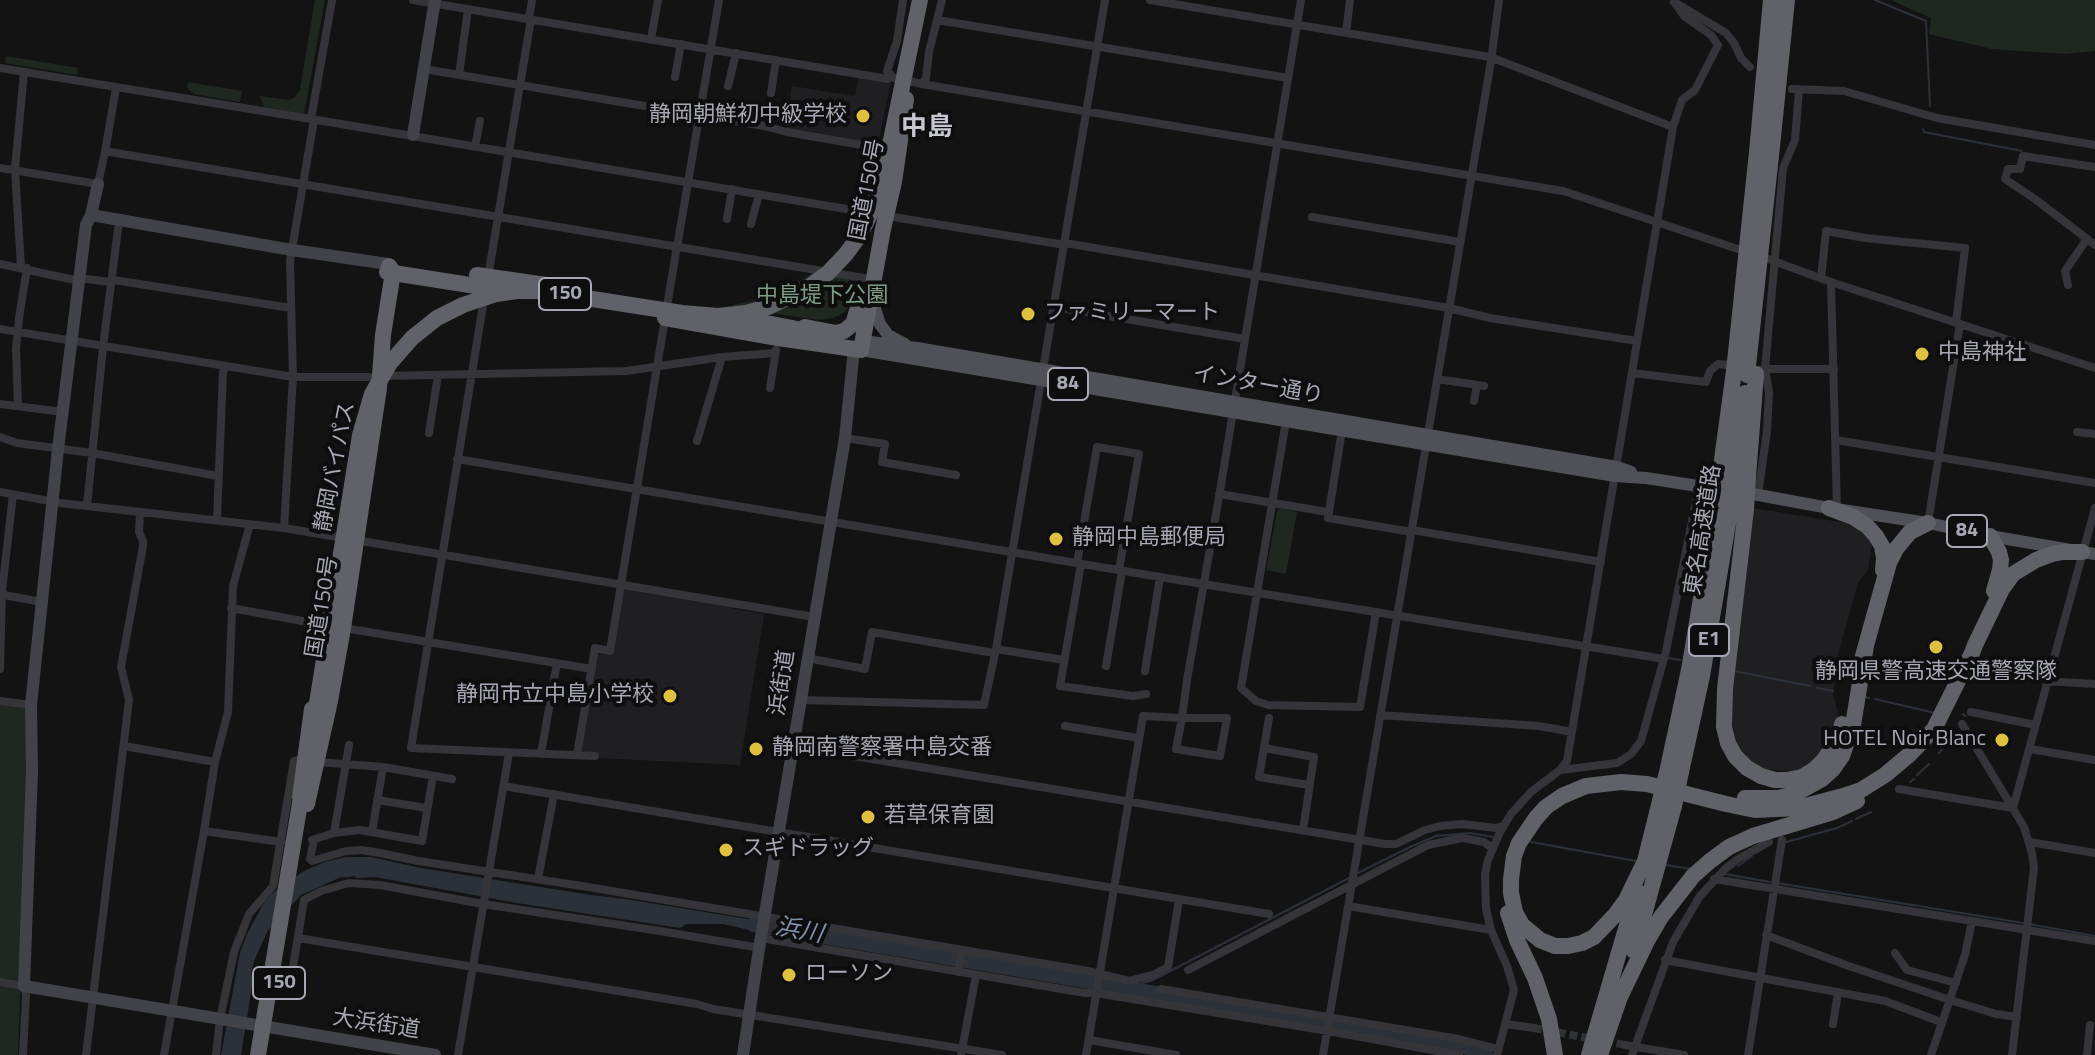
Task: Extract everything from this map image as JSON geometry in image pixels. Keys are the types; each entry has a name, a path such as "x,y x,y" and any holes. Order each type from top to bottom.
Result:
{"highway":[{"name":"国道150号","path":"858,345 922,0"},
{"name":"静岡バイパス","path":"258,1055 286,915 360,435 372,394 390,363 412,338 437,318 496,294 541,291 718,316 768,307 809,287 846,254 860,235 874,206 922,0"},
{"name":"東名高速道路","path":"1771,0 1774,51"},
{"name":"東名高速道路","path":"1750,372 1774,51 1787,0"},
{"name":"国道150号","path":"781,340 802,327 836,333 853,324 882,219 885,149 906,80"},
{"name":"東名高速道路","path":"1589,1055 1667,803 1689,670 1732,491 1750,372 1759,270 1764,154"},
{"name":"国道150号","path":"304,803 383,335 389,269 445,269 488,282 666,311 781,340 858,345"},
{"name":"国道150号","path":"858,345 860,301"},
{"path":"1732,491 1724,727 1735,756 1747,768 1775,780 1802,777 1815,769 1832,750 1839,738 1889,563 1910,532 1928,523"},
{"path":"1833,509 1867,526 1882,546 1881,591"},
{"path":"1985,624 2001,560 1990,536"},
{"path":"1649,864 1610,921 1594,937 1582,943 1555,946 1540,940 1522,925 1513,903 1512,867 1519,843 1536,818 1562,796 1598,783 1647,784 1755,810 1798,808 1861,790 1885,775 1934,729 2002,589 2013,574 2052,554 2089,553"},
{"path":"1555,1055 1549,1019 1513,930 1505,900 1503,882 1506,864 1516,833 1525,820 1538,805 1554,794 1577,781 1603,775 1638,776 1732,797 1756,799 1795,794 1810,788 1833,769 1848,742 1866,646"},
{"path":"1619,999 1661,917 1707,874 1729,847 1753,836 1833,812 1869,796 1889,784 1918,758 1940,732 1953,709 1971,655"},
{"name":"東名高速道路","path":"1600,1055 1619,999 1649,864"},
{"name":"静岡バイパス","path":"267,1055 262,1026 280,976 286,915"}],"main road":[{"path":"882,219 875,296 877,316 888,335 917,348"},
{"name":"インター通り","path":"858,345 917,348 1043,375"},
{"name":"インター通り","path":"858,345 1928,523 2089,553"},
{"name":"インター通り","path":"1234,407 1286,421 1427,440"}],"street":[{"path":"284,528 293,377 292,250 332,0"},
{"path":"413,0 1563,191 2095,368"},
{"path":"485,12 487,0"},
{"path":"532,0 510,152 411,748 595,756"},
{"path":"651,39 658,0"},
{"path":"577,755 595,648 610,651 719,0"},
{"path":"903,0 897,41 887,71 906,80 927,74 929,52 942,0"},
{"path":"800,700 984,705 1055,307 1105,0"},
{"path":"1150,0 1490,57 1673,127"},
{"path":"1086,1055 1143,716 1182,718 1227,718 1220,756 1176,749 1182,718 1234,407 1301,0"},
{"path":"1346,33 1350,0"},
{"path":"1323,1055 1499,0"},
{"path":"1672,1 1726,33 1750,67"},
{"path":"1161,989 1459,1039 1498,1052 1514,990 1491,930 1485,874 1493,846 1511,814 1567,761 1673,127 1682,100 1695,90 1718,45 1711,35 1684,16 1672,1"},
{"path":"413,135 434,2"},
{"path":"459,75 468,9"},
{"path":"937,20 1288,78"},
{"path":"675,77 681,44"},
{"path":"728,86 736,53"},
{"path":"771,93 776,60"},
{"path":"0,68 732,189 882,219 1065,243 1637,341"},
{"path":"424,69 885,149"},
{"path":"18,406 16,349 24,268 15,169 24,72"},
{"path":"23,1055 32,772 31,705 86,225 98,184 116,88"},
{"path":"1750,372 1774,261 1783,168 1795,140 1796,90 1844,91 1937,118 2095,145"},
{"path":"475,146 480,121"},
{"path":"105,152 864,278"},
{"path":"2068,285 2065,271 2091,242 2005,179 2008,169 2023,171 2023,156 2095,167"},
{"path":"0,168 98,184"},
{"path":"727,219 732,189"},
{"path":"751,224 759,194"},
{"path":"91,215 389,269"},
{"path":"1312,217 1460,242"},
{"path":"87,506 119,221"},
{"path":"1833,509 1836,440 1826,231 1965,248 1958,324 1928,523"},
{"path":"0,264 79,280 114,280 291,308"},
{"path":"1055,307 1245,339"},
{"path":"0,329 293,377 626,371 722,357 781,340 770,388"},
{"name":"浜街道","path":"743,1055 847,413 859,367 858,345"},
{"path":"697,441 722,357"},
{"path":"1633,373 1706,382 1710,371 1718,364 1750,372 1834,369"},
{"path":"217,519 223,372 226,366"},
{"path":"1560,770 1617,763 1631,754 1641,741 1664,659 1732,491 1767,431 1769,392 1750,372"},
{"path":"429,433 438,375"},
{"path":"1437,379 1480,385 1474,401"},
{"path":"0,404 63,412"},
{"path":"1286,421 1241,688 1256,701 1268,705 1360,707 1376,612"},
{"path":"1342,430 1328,518 1601,562"},
{"path":"2077,432 2095,434"},
{"path":"0,437 17,443 218,476"},
{"path":"845,438 885,444 882,462 956,475"},
{"path":"1836,440 2095,483"},
{"path":"1106,666 1139,454 1097,447 1060,686 1133,696 1146,694"},
{"path":"457,459 1664,659"},
{"path":"0,492 53,502 284,528 814,617"},
{"path":"0,669 2,591 13,494"},
{"path":"1219,494 1328,512"},
{"path":"2013,808 2046,681 2089,553 2095,508"},
{"path":"86,1055 129,700 121,667 143,546 139,532 140,512"},
{"path":"164,1055 215,762 228,712 233,586 250,524"},
{"path":"1145,671 1160,577"},
{"path":"2,594 42,602"},
{"path":"231,608 592,669"},
{"path":"807,658 865,669 872,632 1064,660"},
{"path":"541,754 557,663"},
{"path":"2046,681 2095,684"},
{"path":"0,701 31,705"},
{"path":"1971,712 2035,725"},
{"path":"1380,715 1539,726 1572,732"},
{"path":"1269,718 1259,777 1309,785"},
{"path":"1962,724 2024,827 2034,868 2012,1055"},
{"path":"1065,726 1139,738"},
{"path":"334,833 349,745"},
{"path":"124,746 215,762"},
{"path":"793,746 1359,840 1396,844 1425,830 1446,825 1502,829"},
{"path":"1264,748 1314,757 1303,830"},
{"path":"2030,749 2095,760"},
{"path":"458,1055 509,753"},
{"path":"216,1055 234,952 241,931 249,914 273,886 294,761 383,767 452,779"},
{"path":"372,832 383,767"},
{"path":"418,861 433,776"},
{"path":"503,786 1269,914"},
{"path":"1899,789 2013,808"},
{"path":"538,879 554,794"},
{"path":"377,800 427,808"},
{"path":"1462,824 1462,838"},
{"path":"1446,825 1448,839"},
{"path":"204,831 281,842"},
{"path":"422,841 372,832 334,833 313,840 310,859 361,850 1088,971 1129,981 1153,975 1168,967 1179,900"},
{"path":"1188,970 1428,845 1462,838 1493,846"},
{"path":"1748,1055 1782,840"},
{"path":"1707,874 1724,870 1769,842"},
{"path":"2030,842 2095,853"},
{"path":"1707,874 1934,910 1972,921 2026,926 2095,941"},
{"path":"1684,1055 1631,1049 1665,960 1700,896 1707,874"},
{"path":"280,976 291,979 304,900 338,885 364,883 754,947 760,941 1085,993 1096,992 1459,1055"},
{"path":"1348,906 1491,930"},
{"path":"1931,1055 1965,955 1972,921"},
{"path":"1766,935 1950,1000 2017,1017"},
{"path":"298,938 962,1052 1002,1055"},
{"path":"958,972 962,950"},
{"path":"1895,953 1907,970 1956,983"},
{"path":"1665,960 1885,1001 1941,1022"},
{"path":"962,1052 976,975"},
{"path":"0,982 24,986"},
{"name":"大浜街道","path":"24,986 435,1055"},
{"path":"1833,1024 1838,993"},
{"path":"1506,1024 1534,1028"},
{"path":"2087,1055 2090,1025"},
{"path":"1089,1040 1176,1055"}],"shaded area":[{"path":"859,76 891,82 878,144 786,128 792,86 855,96"},
{"path":"1753,508 1846,523 1872,543 1868,570 1858,582 1837,658 1833,695 1838,712 1832,738 1816,760 1789,772 1766,769 1752,762 1741,750 1732,720"},
{"name":"静岡市立中島小学校","path":"623,588 764,614 740,765 596,758 581,752 597,654 612,655"},
{"path":"346,857 371,857 421,868 759,919 773,923 771,935 723,924 686,924 680,928 375,877 339,878 301,895 268,930 251,973 253,980 241,1055 221,1055 240,953 265,901 304,871"}],"green space":[{"path":"315,0 325,0 304,114 264,107 260,96 288,100 300,90"},
{"path":"1891,0 2095,0 2095,51 2065,54 1992,49 1929,34 1931,18"},
{"path":"6,56 78,68 77,75 5,63"},
{"path":"188,82 242,91 240,102 194,94 187,88"},
{"name":"中島堤下公園","path":"813,273 856,279 849,281 846,297 852,298 843,313 819,320 733,308 733,305 781,292"},
{"path":"1278,508 1297,512 1286,574 1266,570"},
{"path":"0,703 23,707 26,711 28,774 18,1055 0,1055"}],"waterway":[{"path":"1875,0 1926,21 1930,106"},
{"path":"1923,129 1924,132 2022,151"},
{"path":"1669,658 1680,660"},
{"path":"1734,671 1810,686"},
{"path":"1817,688 1833,691"},
{"path":"1875,699 1935,713"},
{"path":"1954,737 1957,733"},
{"path":"1939,753 1948,742"},
{"path":"1917,775 1929,764"},
{"path":"1910,782 1914,779"},
{"path":"1856,819 1871,812"},
{"path":"1786,842 1852,821"},
{"path":"1358,873 1436,836 1470,833 1494,837"},
{"path":"1531,842 1636,861"},
{"path":"1738,866 1752,856"},
{"path":"1666,865 1691,869"},
{"path":"1725,874 1770,882"},
{"path":"1124,989 1153,980 1349,878"},
{"path":"1777,883 2023,923"},
{"path":"2029,924 2095,936"},
{"name":"浜川","path":"753,925 1457,1044 1486,1055"}],"tunnel":[{"path":"1534,1028 1625,1045"}],"place":[{"name":"静岡朝鮮初中級学校","path":"863,116"},
{"name":"ファミリーマート","path":"1028,314"},
{"name":"中島神社","path":"1922,354"},
{"name":"静岡中島郵便局","path":"1056,539"},
{"name":"静岡県警高速交通警察隊","path":"1936,647"},
{"name":"静岡市立中島小学校","path":"670,696"},
{"name":"HOTEL Noir Blanc","path":"2002,740"},
{"name":"静岡南警察署中島交番","path":"756,749"},
{"name":"若草保育園","path":"868,817"},
{"name":"スギドラッグ","path":"726,850"},
{"name":"ローソン","path":"789,975"}],"district":[{"name":"中島","path":"927,129"}]}
